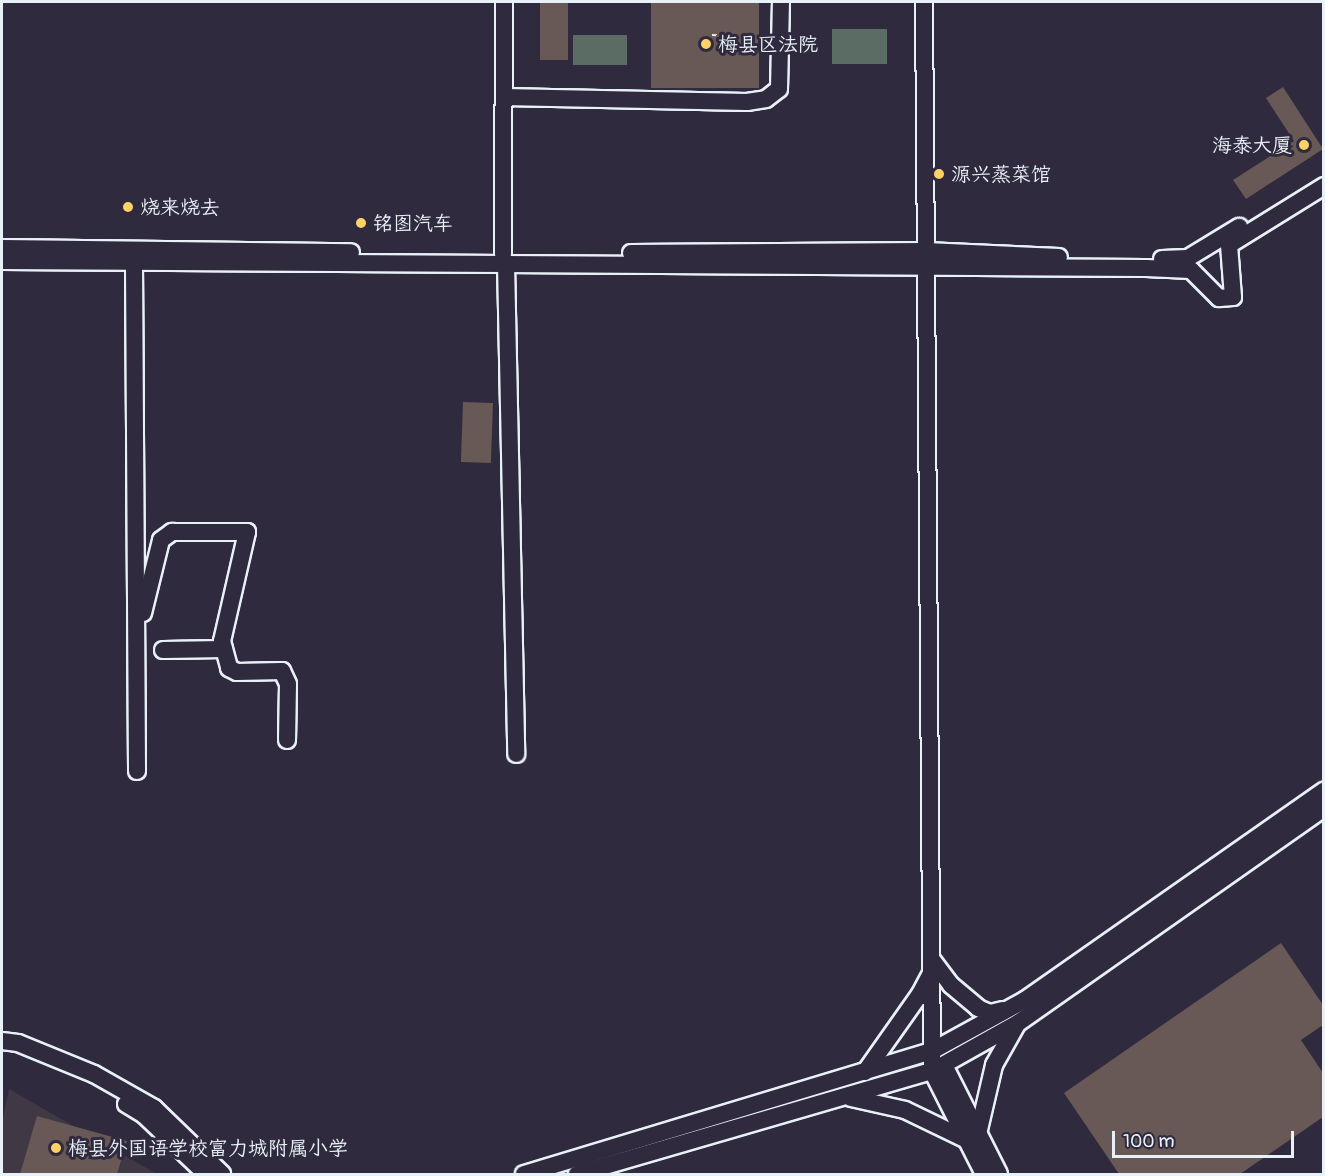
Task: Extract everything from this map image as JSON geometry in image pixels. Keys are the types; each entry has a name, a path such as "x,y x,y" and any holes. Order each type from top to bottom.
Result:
{"street":[{"path":"504,2 505,258 516,754"},
{"path":"504,97 747,102 766,99 779,89 781,2"},
{"path":"924,2 934,1050 938,1068 973,1137 999,1174"},
{"path":"2,261 134,263 505,258 1188,258 1323,174"},
{"path":"926,259 1191,270 1219,298 1233,297 1229,245 1323,186"},
{"path":"2,248 505,258"},
{"path":"134,263 136,771"},
{"path":"143,613 161,540 172,532 247,532 222,641 229,668 237,672 282,671 288,684 287,740"},
{"path":"163,650 224,649"},
{"path":"524,1174 934,1050 1007,1010 1323,791"},
{"path":"577,1174 847,1098 938,1068 1018,1023 1323,808"},
{"path":"933,964 951,985 978,1008 990,1013 1007,1010"},
{"path":"865,1072 921,994 933,964"},
{"path":"984,1174 973,1137 994,1065 1018,1023"},
{"path":"2,1041 18,1042 94,1074 154,1108 222,1174"},
{"path":"2,1053 16,1053 94,1086 144,1115 206,1174"},
{"path":"847,1098 905,1110 973,1137"}],"path":[{"path":"712,35 732,36"}],"shaded area":[{"name":"梅县外国语学校富力城附属小学","path":"9,1089 157,1174 2,1174 2,1122"}],"green space":[{"path":"832,29 887,29 887,64 832,64"},
{"path":"573,35 627,35 627,65 573,65"}],"building":[{"path":"540,2 568,2 568,60 540,60"},
{"name":"梅县区法院","path":"651,2 759,2 759,88 651,88"},
{"name":"海泰大厦","path":"1283,87 1323,149 1246,199 1233,180 1294,141 1266,98"},
{"path":"463,402 493,403 491,463 461,462"},
{"path":"1281,943 1323,1005 1323,1025 1301,1040 1323,1073 1323,1117 1240,1174 1119,1174 1064,1093"},
{"path":"37,1116 127,1141 117,1174 20,1174"}],"place":[{"name":"梅县区法院","path":"706,44"},
{"name":"海泰大厦","path":"1304,145"},
{"name":"源兴蒸菜馆","path":"939,174"},
{"name":"烧来烧去","path":"128,207"},
{"name":"铭图汽车","path":"361,223"},
{"name":"梅县外国语学校富力城附属小学","path":"56,1148"}]}
